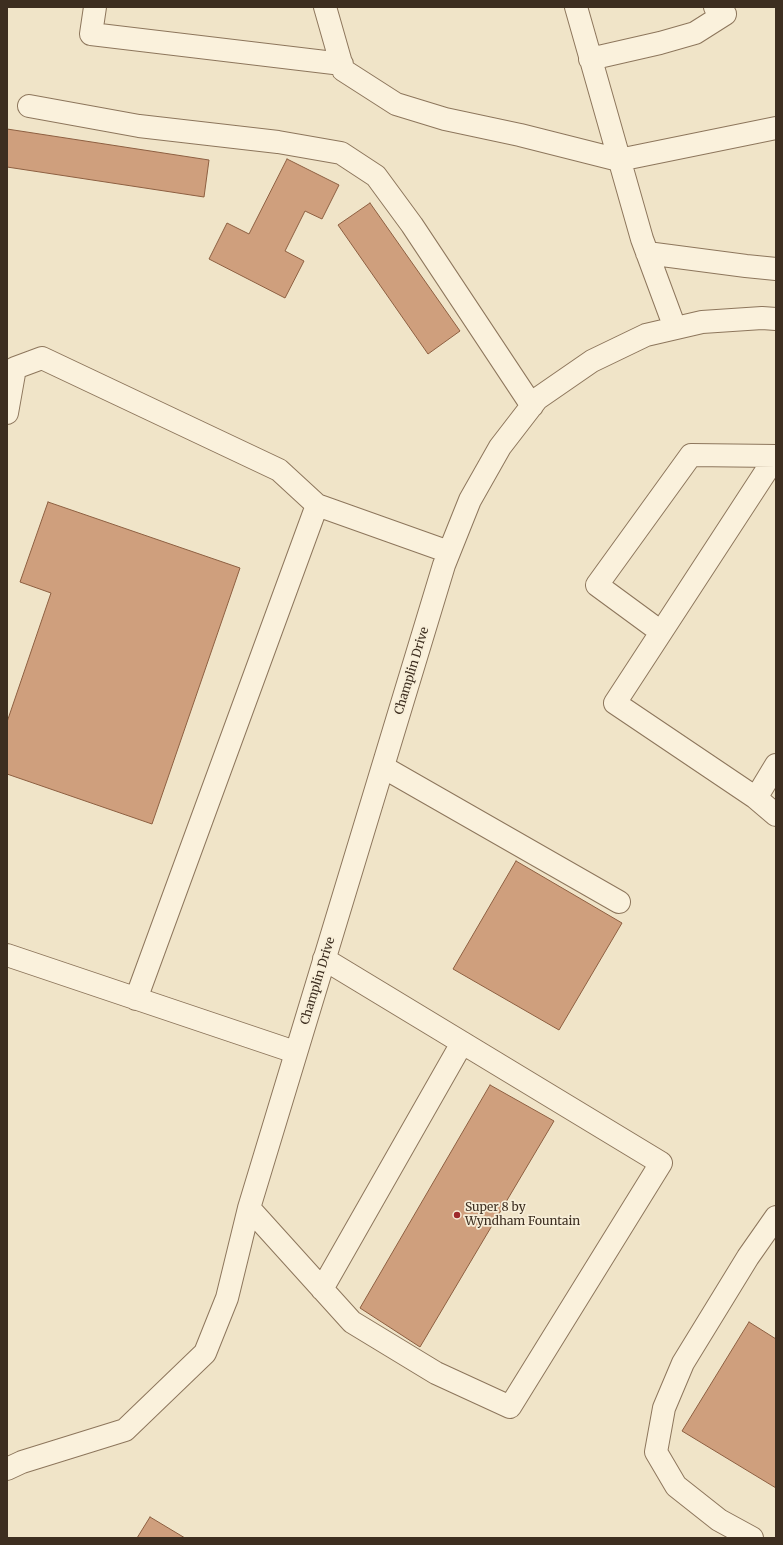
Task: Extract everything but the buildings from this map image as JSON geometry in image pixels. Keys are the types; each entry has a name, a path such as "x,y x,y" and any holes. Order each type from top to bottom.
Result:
{"street":[{"path":"95,7 91,34 342,64"},
{"path":"326,7 343,70 396,104 445,119 520,135 620,160 776,128"},
{"path":"576,7 590,60 647,252 675,328"},
{"path":"590,60 660,44 695,33 725,9"},
{"path":"29,106 139,126 278,142 341,153 376,176 412,225 532,406"},
{"path":"647,252 776,269"},
{"name":"Champlin Drive","path":"7,1469 22,1462 126,1430 205,1353 227,1298 249,1208 295,1052 449,552 470,500 500,447 537,399 592,360 646,335 675,328 702,322 762,318 776,319"},
{"path":"7,413 15,368 42,358 278,470 317,504 449,552"},
{"path":"661,632 597,585 691,455 776,456"},
{"path":"776,456 615,703 756,798 776,815"},
{"path":"136,999 317,504"},
{"path":"756,798 776,765"},
{"path":"383,767 619,902"},
{"path":"7,955 295,1052"},
{"path":"249,1208 352,1322 436,1373 510,1407 661,1163 324,959"},
{"path":"322,1289 462,1043"},
{"path":"752,1538 719,1520 676,1486 656,1452 664,1408 683,1363 748,1257 776,1217"}],"place":[{"name":"Super 8 by Wyndham Fountain","path":"457,1215"}]}
